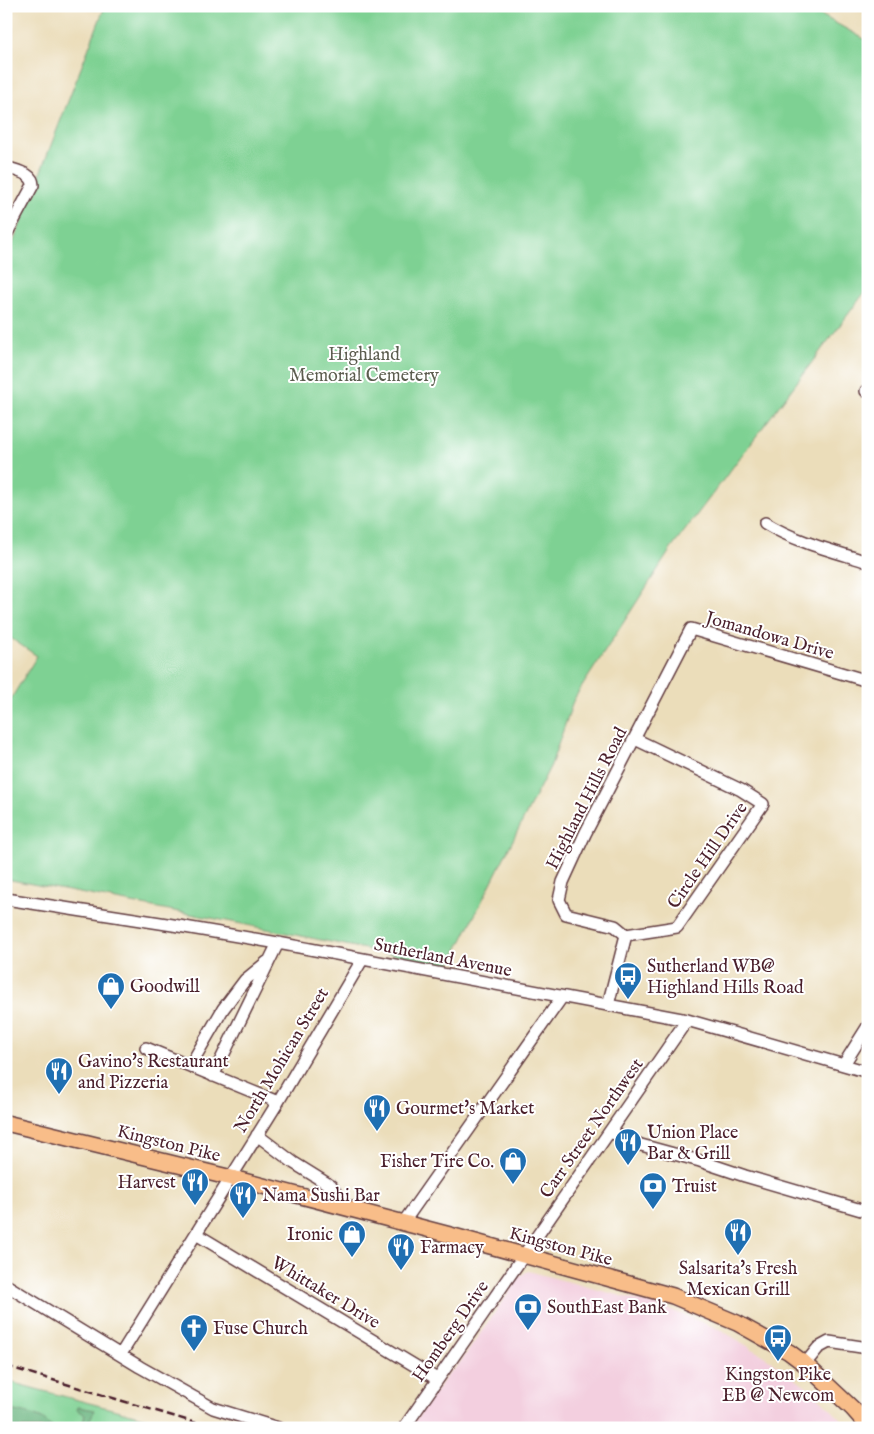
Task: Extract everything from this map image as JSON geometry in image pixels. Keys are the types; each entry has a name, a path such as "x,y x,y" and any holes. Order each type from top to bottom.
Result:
{"main road":[{"name":"Kingston Pike","path":"6,1123 230,1178 525,1255 673,1296 737,1323 789,1352 805,1364 853,1409 868,1426"}],"street":[{"path":"6,167 30,176 33,181 33,185 6,235"},
{"path":"764,523 798,540 868,562"},
{"name":"Jomandowa Drive","path":"691,629 868,681"},
{"name":"Highland Hills Road","path":"626,935 615,926 566,914 559,900 563,882 585,834 691,629"},
{"name":"Circle Hill Drive","path":"626,935 677,927 764,804 742,790 635,739"},
{"name":"Sutherland Avenue","path":"6,899 278,943 687,1020 868,1072"},
{"path":"608,1005 626,935"},
{"path":"213,1076 278,943"},
{"path":"190,1066 223,1009 245,980 270,960"},
{"name":"North Mohican Street","path":"121,1354 278,1102 362,960"},
{"path":"403,1223 562,997"},
{"name":"Carr Street Northwest","path":"525,1255 687,1020"},
{"path":"844,1064 868,1026"},
{"path":"146,1048 278,1102"},
{"path":"610,1132 641,1145 868,1212"},
{"path":"257,1135 294,1163 330,1186 335,1192 333,1205"},
{"name":"Whittaker Drive","path":"196,1234 436,1379"},
{"name":"Homberg Drive","path":"404,1428 436,1379 451,1362 525,1255"},
{"path":"6,1285 213,1408 278,1428"},
{"path":"805,1364 818,1348 829,1342 868,1348"}],"shaded area":[{"path":"528,1271 666,1308 721,1330 767,1358 809,1388 850,1428 410,1428 451,1370 461,1361 520,1276"}],"green space":[{"name":"Highland Memorial Cemetery","path":"105,6 805,6 868,41 868,288 671,549 574,699 551,765 449,966 6,879 6,707 37,656 6,635 6,261"},
{"path":"6,1381 184,1428 6,1428"},
{"path":"78,1407 95,1410 85,1428 74,1428 75,1425 82,1426 85,1415 77,1410"},
{"path":"6,1410 34,1416 55,1428 6,1428"}],"railway":[{"path":"6,1366 213,1428"}],"place":[{"name":"Sutherland WB@ Highland Hills Road","path":"628,1000"},
{"name":"Goodwill","path":"111,1010"},
{"name":"Gavino's Restaurant and Pizzeria","path":"59,1095"},
{"name":"Gourmet's Market","path":"377,1132"},
{"name":"Union Place Bar & Grill","path":"628,1166"},
{"name":"Fisher Tire Co.","path":"513,1185"},
{"name":"Harvest","path":"195,1206"},
{"name":"Truist","path":"653,1210"},
{"name":"Nama Sushi Bar","path":"243,1219"},
{"name":"Salsarita's Fresh Mexican Grill","path":"738,1256"},
{"name":"Ironic","path":"352,1258"},
{"name":"Farmacy","path":"401,1271"},
{"name":"SouthEast Bank","path":"528,1331"},
{"name":"Fuse Church","path":"194,1352"},
{"name":"Kingston Pike EB @ Newcom","path":"778,1362"}]}
